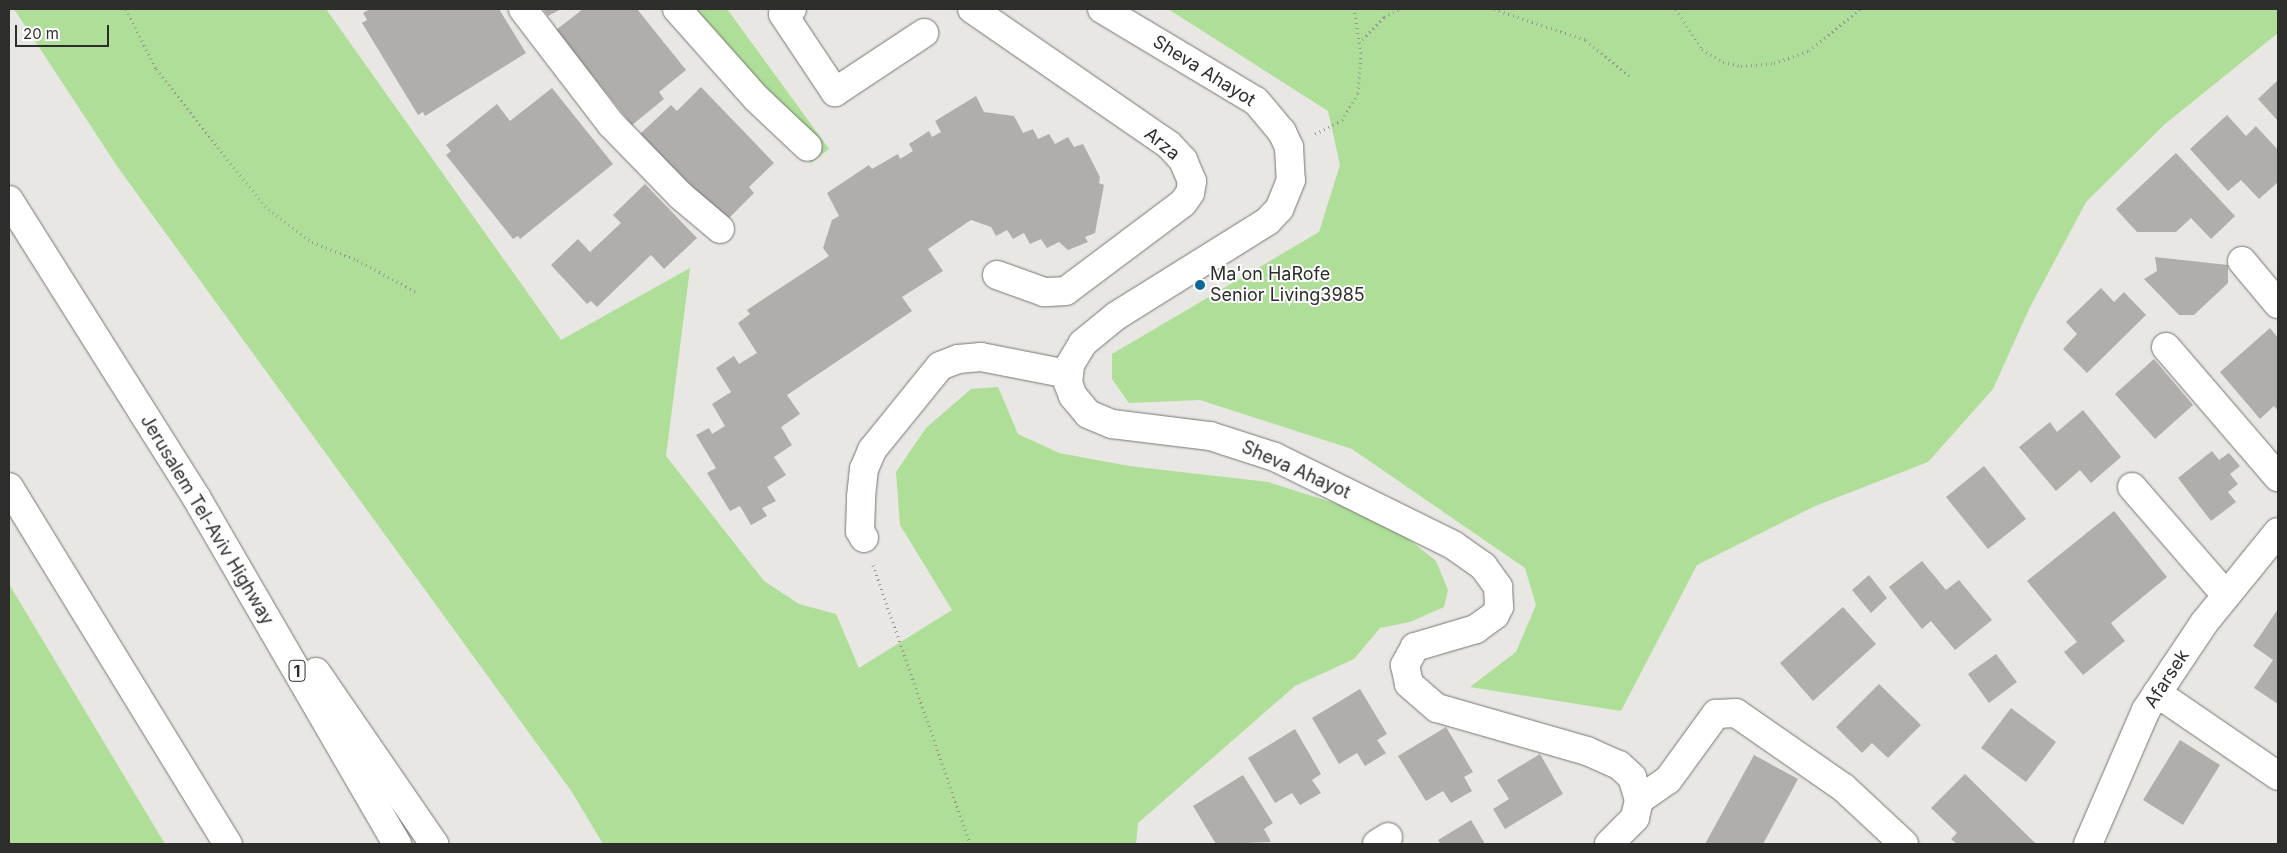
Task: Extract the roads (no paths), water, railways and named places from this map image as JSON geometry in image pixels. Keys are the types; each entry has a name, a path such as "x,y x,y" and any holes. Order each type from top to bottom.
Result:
{"main road":[{"path":"523,9 611,124 681,196 720,229"},
{"path":"677,9 756,98 808,147"},
{"path":"792,9 783,14 835,92 924,33"},
{"name":"Arza","path":"972,9 1169,145 1183,160 1192,181 1190,193 1183,203 1073,287 1044,292 997,275"},
{"name":"Sheva Ahayot","path":"1102,9 1256,101 1271,116 1289,147 1291,180 1280,209 1268,221 1098,329 1077,350 1068,374 1070,390 1077,403 1103,422 1210,436 1261,451 1470,556 1492,577 1498,587 1499,607 1487,623 1476,629 1416,648 1405,665 1409,684 1437,708 1587,751 1618,765 1632,777 1639,800"},
{"name":"Jerusalem Tel-Aviv Highway","path":"9,200 196,498 397,844"},
{"path":"2242,262 2278,304"},
{"path":"2166,347 2278,477"},
{"path":"864,538 860,531 861,497 864,469 872,450 940,366 958,359 981,358 1068,374"},
{"path":"9,487 228,844"},
{"path":"2132,487 2226,595"},
{"path":"196,498 434,844"},
{"name":"Afarsek","path":"2088,844 2146,710 2226,595 2278,532"},
{"path":"2157,693 2278,776"},
{"path":"1609,844 1635,818 1639,800 1668,780 1716,714 1736,713 1844,788 1904,844"}],"place":[{"name":"Ma'on HaRofe Senior Living3985","path":"1200,285"}]}
